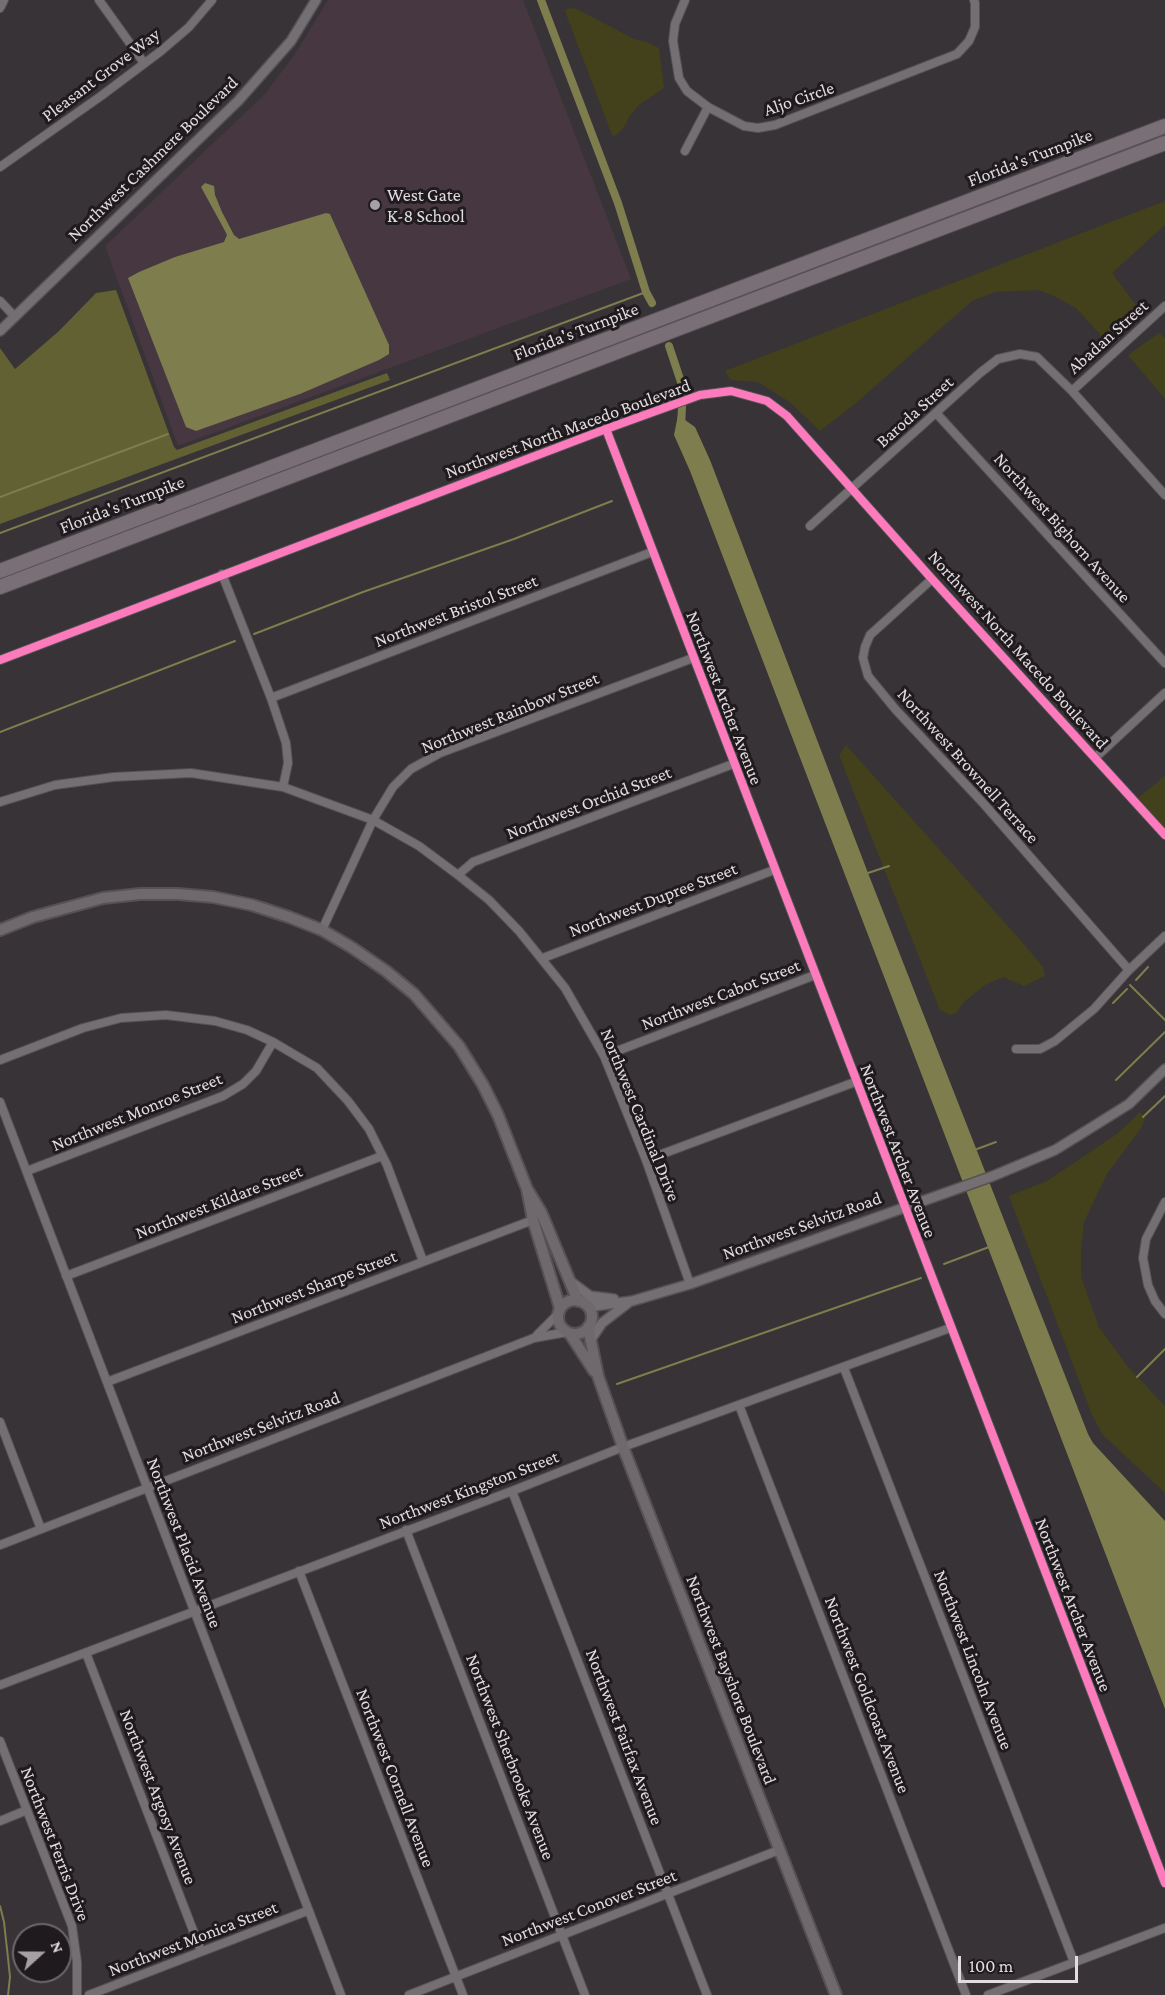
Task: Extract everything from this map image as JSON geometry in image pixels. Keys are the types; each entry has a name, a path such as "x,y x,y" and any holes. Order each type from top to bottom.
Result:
{"highway":[{"name":"Florida's Turnpike","path":"0,571 1165,126"},
{"name":"Florida's Turnpike","path":"0,586 1165,143"}],"main road":[{"path":"0,930 33,917 103,898 159,894 213,897 252,905 322,930 368,959 414,994 459,1046 483,1085 498,1115 527,1189 541,1212 570,1281 591,1315 589,1325 580,1333 569,1333 558,1322 560,1310 532,1220 527,1189"},
{"path":"560,1310 567,1302 581,1302"},
{"name":"Northwest Bayshore Boulevard","path":"589,1325 598,1376 623,1447 836,1995"},
{"name":"Northwest Bayshore Boulevard","path":"569,1333 598,1376"}],"street":[{"path":"0,8 4,0"},
{"path":"99,0 144,63"},
{"name":"Pleasant Grove Way","path":"0,167 144,63 189,27 212,0"},
{"name":"Northwest Cashmere Boulevard","path":"2,327 238,101 291,41 316,0"},
{"name":"Aljo Circle","path":"685,0 675,24 673,41 679,78 687,92 708,107 744,126 758,128 767,127 957,54 969,41 975,27 974,0"},
{"path":"685,151 708,107"},
{"path":"0,301 15,316"},
{"name":"Abadan Street","path":"1072,390 1165,306"},
{"name":"Baroda Street","path":"810,526 998,359 1020,354 1037,357 1072,390"},
{"path":"1072,390 1165,495"},
{"name":"Northwest North Macedo Boulevard","path":"0,660 606,429 700,395 731,391 767,401 787,416 1165,835"},
{"name":"Northwest Bighorn Avenue","path":"937,414 1165,663"},
{"name":"Northwest Archer Avenue","path":"606,429 855,1082 1165,1883"},
{"name":"Northwest Bristol Street","path":"271,698 652,552"},
{"path":"222,574 271,698 286,743 288,763 283,787"},
{"name":"Northwest Brownell Terrace","path":"932,579 870,635 863,658 868,675 896,710 983,803 1129,970"},
{"name":"Northwest Rainbow Street","path":"322,930 373,820 393,787 411,769 440,753 693,658"},
{"path":"1096,757 1165,693"},
{"name":"Northwest Orchid Street","path":"458,875 473,862 733,764"},
{"name":"Northwest Cardinal Drive","path":"0,802 55,785 114,777 191,773 283,787 373,820 419,846 489,900 543,958 566,988 604,1056 646,1160 690,1284"},
{"name":"Northwest Dupree Street","path":"543,958 774,870"},
{"path":"1016,1049 1041,1049 1055,1041 1094,1009 1129,970 1165,936"},
{"name":"Northwest Cabot Street","path":"604,1056 814,975"},
{"path":"0,1060 83,1028 121,1018 166,1015 215,1021 247,1030 273,1042 317,1068 369,1129 382,1156 423,1261"},
{"name":"Northwest Monroe Street","path":"27,1171 223,1096 243,1084 256,1071 273,1042"},
{"name":"Northwest Selvitz Road","path":"581,1302 595,1306 629,1302 690,1284 993,1176 1055,1150 1089,1129 1129,1104 1165,1069"},
{"path":"646,1160 855,1082"},
{"name":"Northwest Placid Avenue","path":"0,1102 341,1995"},
{"name":"Northwest Kildare Street","path":"66,1276 382,1156"},
{"path":"1165,1202 1146,1239 1143,1258 1148,1285 1155,1301 1165,1314"},
{"name":"Northwest Sharpe Street","path":"107,1382 532,1220"},
{"path":"570,1281 590,1296 629,1302"},
{"path":"591,1339 602,1323 623,1309 629,1302"},
{"name":"Northwest Selvitz Road","path":"589,1325 629,1302"},
{"name":"Northwest Selvitz Road","path":"534,1338 560,1310"},
{"name":"Northwest Kingston Street","path":"0,1685 623,1447 950,1328"},
{"name":"Northwest Selvitz Road","path":"0,1545 534,1338 569,1333"},
{"name":"Northwest Lincoln Avenue","path":"844,1368 1074,1962"},
{"name":"Northwest Goldcoast Avenue","path":"740,1405 966,1995"},
{"path":"0,1422 40,1529"},
{"name":"Northwest Fairfax Avenue","path":"512,1491 707,1995"},
{"name":"Northwest Sherbrooke Avenue","path":"406,1530 585,1995"},
{"name":"Northwest Cornell Avenue","path":"299,1571 464,1995"},
{"name":"Northwest Argosy Avenue","path":"86,1653 201,1951"},
{"name":"Northwest Ferris Drive","path":"0,1741 72,1926 77,1962 77,1995"},
{"path":"0,1821 27,1810"},
{"name":"Northwest Conover Street","path":"409,1995 779,1850"},
{"name":"Northwest Monica Street","path":"89,1995 307,1911"},
{"path":"988,1995 1165,1928"}],"shaded area":[{"name":"West Gate K-8 School","path":"328,0 523,0 631,279 178,446 105,246 265,94 295,54"},
{"path":"577,9 634,39 659,48 664,88 639,105 615,136 612,135 566,14 565,10"},
{"path":"205,183 214,186 222,212 234,235 239,239 326,213 330,214 389,345 389,354 300,394 196,431 186,427 128,278 175,257 224,242 227,235 201,187"},
{"path":"1165,201 1165,225 1112,273 1141,312 1110,343 1077,309 1058,298 1039,290 995,292 972,301 856,403 820,431 791,403 758,382 730,380 725,371"},
{"path":"116,290 177,450 387,373 390,380 0,524 0,348 15,369 59,331 96,293"},
{"path":"1159,333 1165,338 1165,399 1128,355"},
{"path":"678,415 695,427 710,460 868,873 1088,1434 1093,1443 1165,1521 1165,1709 690,471 674,435"},
{"path":"846,745 1023,943 1043,967 1045,976 1024,986 1003,977 985,985 964,1002 956,1013 951,1015 940,1010 839,755"},
{"path":"1165,776 1165,828 1138,798"},
{"path":"1140,1112 1145,1118 1141,1128 1107,1174 1084,1222 1081,1277 1099,1327 1128,1367 1165,1406 1165,1493 1103,1435 1092,1415 1009,1196 1047,1181 1117,1134"}],"waterway":[{"path":"541,0 618,203 646,292 652,303"},
{"path":"0,533 646,292"},
{"path":"669,346 683,388 681,427"},
{"path":"0,497 168,434"},
{"path":"254,634 612,501"},
{"path":"0,732 235,641"},
{"path":"868,873 889,866"},
{"path":"1136,980 1148,967"},
{"path":"1130,985 1165,1020"},
{"path":"1113,1003 1127,989"},
{"path":"1116,1080 1165,1032"},
{"path":"1143,1117 1165,1096"},
{"path":"977,1149 996,1142"},
{"path":"944,1264 989,1247"},
{"path":"617,1384 921,1278"},
{"path":"1137,1377 1165,1349"},
{"path":"0,1906 10,1977 8,1995"}],"cycle path":[{"path":"0,660 606,429 700,395 731,391 767,401 787,416 1165,835"},
{"path":"606,429 1165,1883"}],"place":[{"name":"West Gate K-8 School","path":"375,205"}]}
